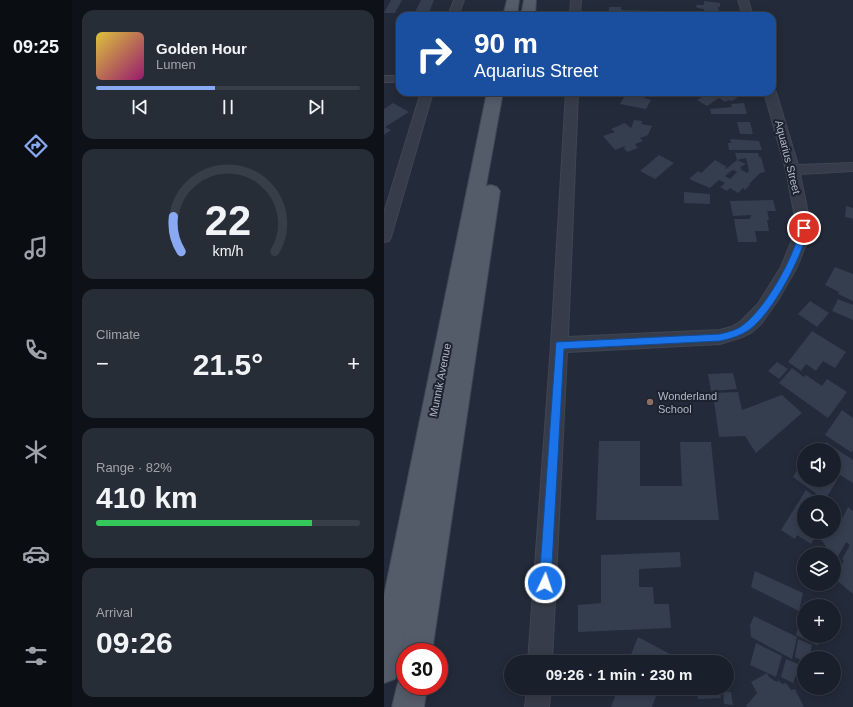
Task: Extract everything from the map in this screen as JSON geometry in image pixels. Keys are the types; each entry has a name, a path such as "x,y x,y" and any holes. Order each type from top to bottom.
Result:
{"main road":[{"path":"511,12 513,0"},
{"path":"528,12 530,0"},
{"name":"Munnik Avenue","path":"384,668 494,96"},
{"name":"Munnik Avenue","path":"418,643 499,139 510,96"},
{"path":"408,707 410,695"}],"street":[{"path":"454,12 459,0"},
{"path":"575,12 576,0"},
{"path":"743,0 747,12"},
{"path":"384,79 396,79"},
{"path":"385,232 426,96"},
{"path":"540,655 572,96"},
{"name":"Aquarius Street","path":"559,345 720,337 734,334 746,327 764,309 792,262 804,228 794,170 771,96"},
{"path":"794,170 853,167"},
{"path":"538,707 539,695"}],"building":[{"path":"391,0 402,0 395,13 384,13"},
{"path":"421,0 434,0 429,12 415,12"},
{"path":"704,1 720,3 720,7 718,7 719,12 704,12 704,9 697,8 696,5 704,5"},
{"path":"609,7 621,7 621,10 661,11 661,12 609,12"},
{"path":"625,96 645,96 644,98 651,100 646,109 620,104"},
{"path":"704,96 738,97 732,101 729,100 725,102 719,98 707,106 697,100"},
{"path":"393,103 409,112 385,127 391,130 384,135 384,109"},
{"path":"744,103 747,114 711,114 710,109 732,107 731,104"},
{"path":"634,120 642,121 641,124 652,126 648,135 640,138 643,141 635,144 638,148 627,152 624,148 626,146 615,150 603,136 615,132 611,129 625,123 631,128"},
{"path":"737,122 750,122 753,134 740,134"},
{"path":"730,139 759,141 762,150 729,150 728,143 731,143"},
{"path":"735,153 758,153 759,157 761,157 765,172 760,173 745,190 743,188 738,193 730,188 727,191 720,187 725,183 719,180 710,188 689,179 698,171 701,173 715,160 727,167 725,168 726,169 737,160","holes":["746,158 749,171 747,173 740,169 742,168 740,167 746,164 737,160","734,170 737,172 730,179 725,176 731,171"]},
{"path":"659,155 674,163 655,179 640,171"},
{"path":"684,192 710,194 710,204 684,203"},
{"path":"773,200 776,211 768,211 767,209 769,231 755,231 757,242 738,242 734,219 750,219 751,215 733,216 730,201"},
{"path":"846,206 853,208 853,219 845,217"},
{"path":"835,267 853,274 853,301 838,294 839,292 825,285"},
{"path":"838,299 853,305 853,320 832,311"},
{"path":"810,301 829,313 817,327 798,314"},
{"path":"812,331 846,352 835,368 823,361 816,371 806,364 801,371 788,362"},
{"path":"777,362 788,369 779,379 768,371"},
{"path":"792,368 804,377 806,375 822,386 827,379 847,392 828,418 779,383"},
{"path":"733,373 737,389 711,391 708,374"},
{"path":"738,392 742,410 782,395 802,413 756,453 745,436 719,437 713,393"},
{"path":"842,410 853,418 853,450 851,452 841,445 841,443 837,443 825,435"},
{"path":"599,441 640,441 640,486 682,486 680,442 711,442 719,520 596,520"},
{"path":"841,452 853,460 853,483 841,476"},
{"path":"797,470 797,480 793,477"},
{"path":"807,487 833,487 828,495 818,495"},
{"path":"806,490 812,495 803,495"},
{"path":"797,504 797,535 795,539 781,530"},
{"path":"848,507 853,511 853,594 841,584 841,565 844,560 842,559 850,545 846,542 841,551 841,547 826,547 819,539 841,539 841,521"},
{"path":"803,539 814,539 811,544"},
{"path":"680,552 681,567 639,569 639,587 653,587 654,604 669,604 671,628 578,632 578,605 601,603 601,555"},
{"path":"755,571 803,593 802,599 797,599 797,610 751,587"},
{"path":"754,616 797,637 792,659 751,637 750,625"},
{"path":"638,637 670,654 670,655 631,655"},
{"path":"756,643 782,656 776,677 750,665"},
{"path":"797,643 807,643 812,645 811,651 797,651 797,658 795,657"},
{"path":"786,659 797,664 797,673 793,683 781,677"},
{"path":"767,673 769,677 775,681 779,682 778,679 782,684 786,683 791,690 795,689 804,707 747,707 746,706 757,693 751,682"},
{"path":"615,695 656,695 652,707 611,707"},
{"path":"698,695 721,695 721,698 698,699"},
{"path":"723,695 731,695 733,705 724,704"}],"place":[{"name":"Wonderland School","path":"650,402"}],"route":[{"path":"545,583 559,345 720,337 734,334 746,327 764,309 792,262 804,228"}]}
